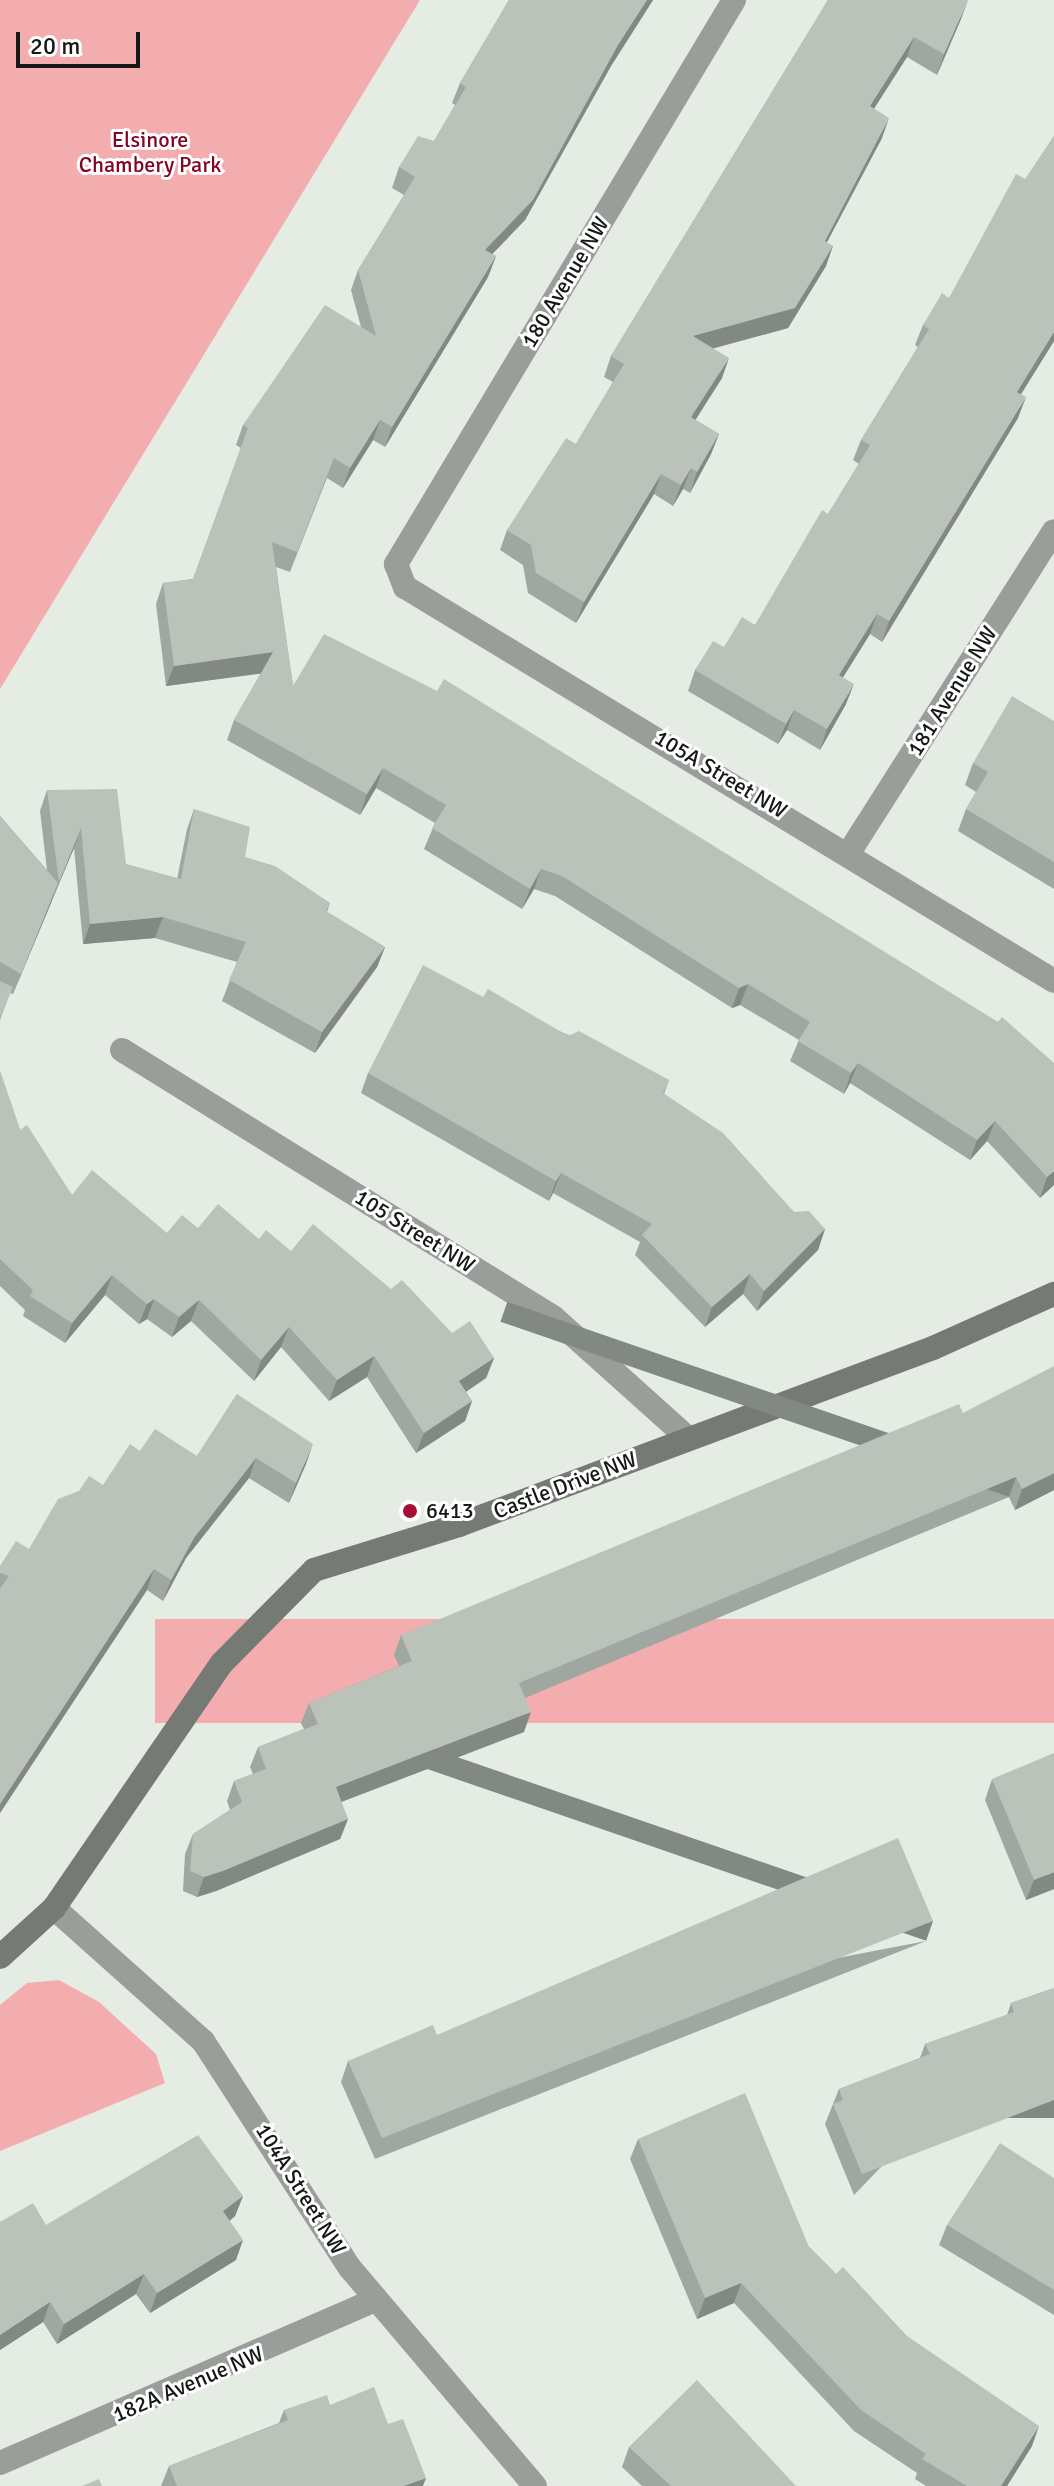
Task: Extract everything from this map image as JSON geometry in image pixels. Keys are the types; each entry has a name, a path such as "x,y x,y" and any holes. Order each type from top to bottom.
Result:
{"street":[{"name":"180 Avenue NW","path":"396,564 734,0"},
{"name":"181 Avenue NW","path":"850,851 1054,531"},
{"name":"105A Street NW","path":"396,564 405,587 850,851 1054,981"},
{"name":"105 Street NW","path":"122,1050 553,1317 688,1438"},
{"name":"Castle Drive NW","path":"0,1957 54,1908 222,1663 314,1570 933,1348 1054,1294"},
{"name":"104A Street NW","path":"54,1908 203,2041 375,2300 535,2486"},
{"name":"182A Avenue NW","path":"0,2463 375,2300"}],"green space":[{"name":"Elsinore Chambery Park","path":"0,0 420,0 0,689"},
{"path":"155,1619 1054,1619 1054,1723 155,1723"},
{"path":"59,1980 99,2002 156,2054 165,2083 0,2151 0,2005 27,1983"}],"building":[{"path":"509,0 647,0 618,45 533,200 485,250 496,256 392,427 380,420 350,468 334,458 297,552 272,542 293,686 324,634 437,691 444,679 998,1022 1002,1017 1054,1063 1054,1171 1047,1177 995,1121 977,1140 858,1063 851,1073 798,1041 810,1022 748,984 739,988 562,876 541,869 530,889 494,867 432,828 446,805 383,768 367,794 234,720 273,652 174,666 163,583 193,579 248,428 243,425 325,305 376,336 358,270 415,177 399,167 418,136 434,141 466,87 460,83"},
{"path":"828,0 968,0 944,54 914,37 870,106 889,118 825,241 833,246 795,308 693,336 729,358 691,417 719,434 697,472 691,468 681,485 661,474 584,602 536,573 531,545 507,530 566,438 576,444 624,364 611,356"},
{"path":"1054,136 1054,332 1017,392 1026,397 889,621 877,614 839,675 854,684 827,729 794,710 786,724 695,670 713,641 724,647 742,617 755,625 822,510 828,514 870,445 861,440 929,329 923,325 942,293 949,298 1016,174 1025,179"},
{"path":"1012,696 1054,721 1054,862 966,809 988,772 973,763"},
{"path":"117,789 126,864 181,879 194,809 250,827 245,857 275,866 330,903 326,911 385,947 322,1032 229,980 246,942 163,917 90,924 81,828 59,882 47,790"},
{"path":"0,816 58,883 21,974 0,962"},
{"path":"423,965 483,997 488,989 568,1036 579,1031 669,1080 663,1093 723,1133 794,1212 809,1211 825,1229 764,1291 750,1274 712,1307 642,1235 652,1224 561,1173 556,1181 368,1073"},
{"path":"0,981 13,987 0,1018"},
{"path":"0,1071 20,1130 27,1125 72,1195 92,1170 167,1233 182,1215 198,1228 218,1204 259,1239 266,1230 291,1251 313,1224 391,1289 402,1280 452,1333 470,1321 494,1358 459,1381 472,1401 424,1433 374,1356 337,1380 289,1327 261,1360 199,1300 179,1317 154,1299 147,1304 112,1275 72,1323 30,1296 33,1290 0,1259"},
{"path":"1054,1366 1054,1473 1022,1489 1016,1477 519,1683 531,1712 336,1787 348,1819 223,1871 204,1877 190,1871 193,1834 242,1802 234,1781 266,1769 258,1747 318,1724 309,1703 412,1661 401,1635 959,1404 963,1413"},
{"path":"237,1394 313,1444 296,1483 256,1458 194,1538 171,1580 154,1569 0,1804 0,1589 9,1576 0,1573 0,1566 16,1541 29,1549 58,1499 79,1491 89,1476 103,1485 130,1444 140,1451 155,1429 197,1456"},
{"path":"1054,1753 1054,1872 1034,1880 992,1779"},
{"path":"898,1838 933,1921 382,2138 348,2061 433,2025 437,2035"},
{"path":"1054,1988 1054,2100 862,2174 833,2104 843,2100 839,2089 930,2054 925,2044 1014,2012 1011,2003"},
{"path":"745,2093 809,2247 836,2274 843,2267 907,2336 1039,2426 1001,2486 967,2486 922,2459 926,2454 861,2410 741,2283 705,2298 638,2139"},
{"path":"198,2135 243,2196 223,2211 243,2240 157,2293 144,2274 64,2324 50,2302 0,2335 0,2222 33,2203 46,2225"},
{"path":"1000,2143 1054,2178 1054,2290 947,2225"},
{"path":"697,2380 796,2486 671,2486 629,2447"},
{"path":"374,2387 388,2424 403,2419 426,2478 404,2486 177,2486 169,2466 288,2420 284,2410 327,2395 330,2405"},
{"path":"99,2479 102,2486 82,2486"}],"place":[{"name":"6413","path":"410,1511"}]}
